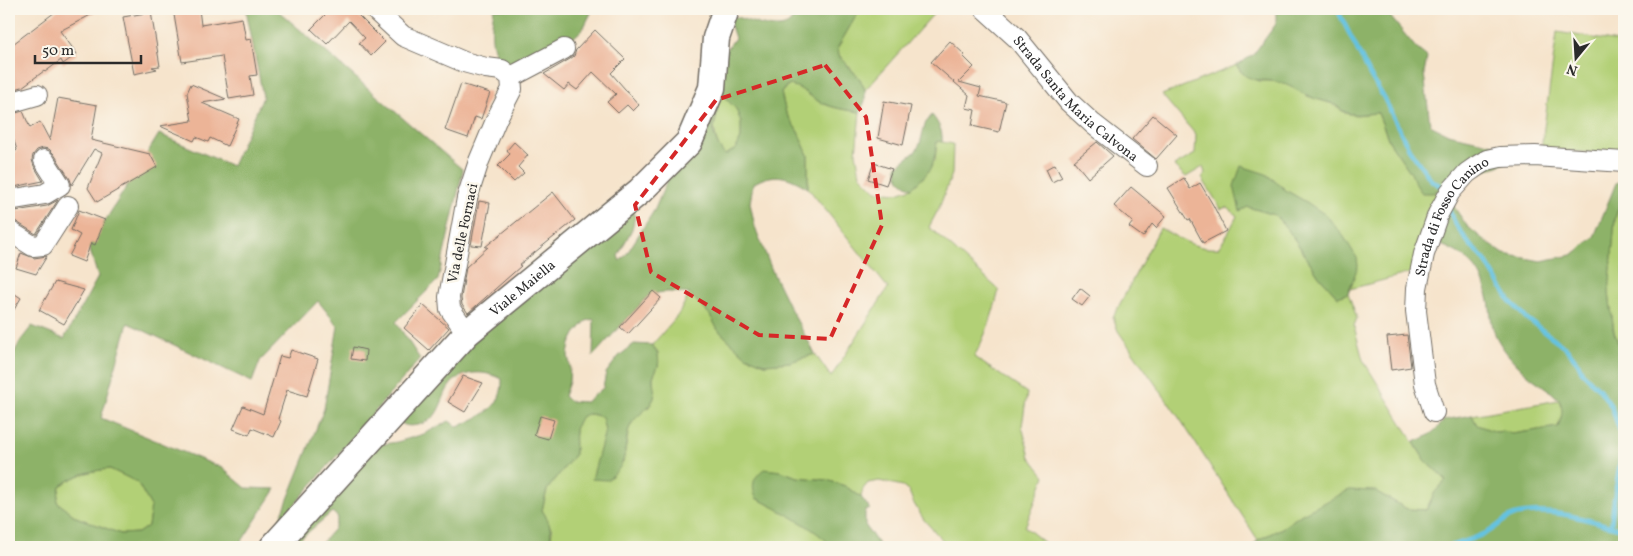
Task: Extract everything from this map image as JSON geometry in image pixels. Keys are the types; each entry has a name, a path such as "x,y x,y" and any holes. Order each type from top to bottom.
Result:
{"main road":[{"name":"Viale Maiella","path":"273,547 466,333 640,191 689,142 712,88 716,38 726,9"}],"street":[{"path":"374,9 403,36 464,62 502,70 511,77 564,48"},
{"name":"Strada Santa Maria Calvona","path":"985,9 1017,38 1069,102 1093,124 1146,166"},
{"name":"Via delle Fornaci","path":"466,333 450,309 449,297 467,198 479,161 497,118 512,89 511,77"},
{"path":"9,103 37,94"},
{"name":"Strada di Fosso Canino","path":"1434,412 1425,384 1416,311 1417,288 1424,254 1438,214 1450,192 1477,166 1487,160 1500,157 1535,156 1624,162"},
{"path":"9,200 45,194 60,185 44,160"},
{"path":"9,232 33,246 43,245 68,206"}],"highlighted area":[{"path":"825,65 866,117 882,225 830,339 759,335 651,272 635,205 716,100"}],"green space":[{"path":"246,9 276,9 463,170 438,280 396,322 420,359 278,524 324,409 338,326 318,301 260,361 252,382 128,323 101,418 222,468 246,488 276,489 238,547 9,547 9,362 21,340 32,326 64,339 98,277 89,247 159,134 232,166 263,97","holes":["110,469 137,482 151,506 148,526 138,533 121,534 76,517 57,502 60,486 90,472"]},
{"path":"494,9 593,9 583,29 572,39 518,62 500,63 494,49 492,36"},
{"path":"796,9 860,9 838,47 839,56 860,79 865,90 865,101 860,112 828,105 818,101 799,88 787,85 781,93 786,113 798,132 808,155 808,188 794,180 774,176 753,184 750,203 755,227 773,273 815,354 790,362 765,364 746,356 735,346 718,330 710,315 690,294 669,292 653,294 648,296 593,356 594,319 586,321 575,334 570,344 568,355 570,366 569,382 564,396 569,401 586,402 603,388 606,373 619,356 634,344 652,345 658,355 659,363 653,377 655,394 653,400 631,425 622,463 607,480 592,479 605,431 602,417 589,414 579,419 575,430 575,454 547,490 542,510 550,528 550,547 318,547 334,529 338,517 332,512 299,540 287,543 371,446 397,442 424,434 449,421 458,427 483,414 495,404 499,397 502,379 490,374 469,374 456,379 451,384 434,417 430,420 413,426 400,422 431,376 632,209 635,217 632,229 618,256 620,261 626,255 655,209 669,176 716,104 717,112 714,132 716,141 725,155 736,149 741,138 741,122 736,109 721,91 722,56 735,38 729,20 733,16 765,26 781,27 787,25 792,20"},
{"path":"860,9 938,9 865,90 860,79 839,55 838,47"},
{"path":"1276,9 1380,9 1389,15 1416,48 1427,57 1424,73 1430,125 1448,134 1493,144 1541,150 1444,186 1433,193 1422,193 1389,141 1378,113 1347,113 1333,104 1314,98 1286,84 1255,80 1245,76 1241,71 1237,65 1253,55 1276,24"},
{"path":"1557,32 1624,43 1624,154 1541,150"},
{"path":"1237,65 1240,71 1259,81 1276,81 1293,87 1307,96 1333,104 1345,113 1356,115 1378,113 1389,141 1411,173 1444,186 1414,272 1350,289 1353,283 1308,203 1287,191 1266,174 1248,207 1275,215 1289,231 1319,276 1338,297 1348,293 1357,318 1354,326 1363,360 1424,459 1447,480 1435,492 1426,510 1407,509 1375,491 1302,514 1282,528 1258,540 1180,419 1118,331 1113,317 1160,228 1195,245 1218,248 1237,216 1227,207 1221,209 1202,178 1205,173 1203,167 1186,177 1174,166 1195,154 1196,135 1162,95"},
{"path":"719,67 726,99 736,109 741,121 741,138 736,149 725,155 720,150 714,127 718,111 716,104"},
{"path":"788,85 800,88 818,101 828,105 860,112 856,153 860,175 876,191 897,193 912,188 935,160 937,141 953,144 952,174 939,208 929,227 999,290 989,324 974,357 1027,393 1022,426 1030,457 1045,476 1025,527 1050,547 949,547 924,520 913,502 909,491 903,486 879,481 868,483 863,489 861,497 845,486 827,480 797,477 781,471 756,498 808,526 832,547 550,547 552,530 542,510 547,490 575,454 575,430 579,419 589,414 602,417 605,431 599,455 623,462 629,428 637,415 649,407 654,398 653,377 658,366 658,352 652,345 678,315 690,293 710,315 718,330 746,356 765,364 790,362 815,354 831,377 888,288 808,188 808,155 798,132 786,113 781,93"},
{"path":"932,115 940,128 942,142 937,141 931,168 912,188 900,180 897,166 915,152 920,144 925,124"},
{"path":"1241,166 1266,174 1287,191 1327,216 1344,237 1357,258 1358,266 1348,293 1338,297 1319,276 1289,231 1275,215 1248,207 1240,211 1234,186"},
{"path":"1624,179 1624,192 1615,218 1609,293 1614,332 1624,358 1624,547 1251,547 1258,540 1282,528 1302,514 1349,490 1375,491 1407,509 1426,510 1435,492 1446,480 1424,459 1414,442 1431,434 1444,420 1472,415 1477,425 1496,432 1503,431 1512,434 1558,427 1562,411 1560,402 1550,391 1524,371 1504,350 1494,332 1488,295 1480,276 1469,261 1441,245 1435,231 1450,201 1467,226 1504,254 1541,261 1572,255 1594,237 1616,183"},
{"path":"1624,192 1624,358 1614,332 1609,293 1615,218"},
{"path":"1559,400 1563,412 1558,427 1512,434 1503,431 1496,432 1476,425 1472,415"},
{"path":"110,469 137,482 151,506 148,526 138,533 121,534 76,517 57,502 60,486 84,474"},
{"path":"764,469 781,471 797,477 827,480 845,486 861,497 870,509 865,511 865,525 880,547 832,547 826,540 807,526 756,498 754,482"}],"building":[{"path":"59,9 102,9 60,31 77,54 63,64 61,60 22,87 9,91 9,47"},
{"path":"173,9 199,9 201,25 242,18 246,40 251,39 257,75 250,76 253,95 229,99 222,56 182,62"},
{"path":"318,9 360,9 356,13 385,42 371,56 359,43 365,38 349,21 327,44 311,29 325,15"},
{"path":"151,12 160,66 152,67 157,69 134,74 123,17"},
{"path":"595,30 625,59 611,73 639,105 633,111 627,105 618,113 607,102 616,94 593,72 577,90 569,84 564,90 544,74 574,56 576,50"},
{"path":"950,41 965,55 963,56 974,67 959,82 981,88 979,96 1006,102 999,132 972,126 975,110 966,108 969,95 931,62"},
{"path":"191,84 226,99 202,103 239,119 227,146 210,138 208,142 196,137 194,141 160,126 192,121 187,93"},
{"path":"461,84 490,93 481,119 475,117 468,138 445,130"},
{"path":"58,98 97,105 91,140 150,154 157,167 97,202 88,188 102,153 94,149 72,185 54,154 49,149 43,148 37,150 32,160 43,181 9,188 9,158 17,150 9,126 9,115 23,111 30,128 40,122 50,141"},
{"path":"884,101 911,106 903,145 878,138"},
{"path":"1153,115 1177,135 1156,159 1132,139"},
{"path":"514,142 528,155 518,167 524,173 514,182 498,166 510,154 507,150"},
{"path":"1097,142 1113,156 1088,178 1074,161"},
{"path":"874,163 892,169 886,185 868,179"},
{"path":"1055,164 1062,177 1052,182 1046,169"},
{"path":"1184,178 1190,189 1200,183 1226,231 1203,243 1190,219 1188,220 1168,188"},
{"path":"1131,187 1166,216 1156,228 1152,224 1143,237 1129,227 1133,222 1114,206"},
{"path":"553,192 575,220 519,265 521,266 468,313 462,305 461,298 466,267 488,247 485,247"},
{"path":"58,200 36,234 9,219 9,212 47,206"},
{"path":"479,201 490,203 482,246 471,245"},
{"path":"79,210 105,220 95,245 91,243 84,262 69,256 80,235 71,230"},
{"path":"21,253 34,258 47,256 36,274 16,268"},
{"path":"55,282 84,290 64,324 39,310"},
{"path":"1080,288 1090,296 1082,306 1072,299"},
{"path":"9,290 21,298 9,318"},
{"path":"653,291 661,298 628,334 620,327"},
{"path":"423,305 449,328 429,350 404,328"},
{"path":"1407,335 1411,367 1391,370 1387,337"},
{"path":"353,347 366,350 365,361 351,359"},
{"path":"291,350 318,359 307,396 287,390 278,419 281,421 274,437 252,428 249,435 233,429 243,406 263,414 280,356 288,358"},
{"path":"463,376 483,383 465,412 448,402"},
{"path":"540,416 554,420 548,439 534,435"}],"waterway":[{"path":"1337,9 1409,149 1431,180 1439,185"},
{"path":"1448,208 1456,225 1470,245 1484,259 1510,301 1526,318 1565,347 1578,363 1582,372 1599,389 1611,406 1621,434 1622,451 1611,526"},
{"path":"1447,547 1486,533 1511,516 1529,513 1556,513 1624,530"}]}
